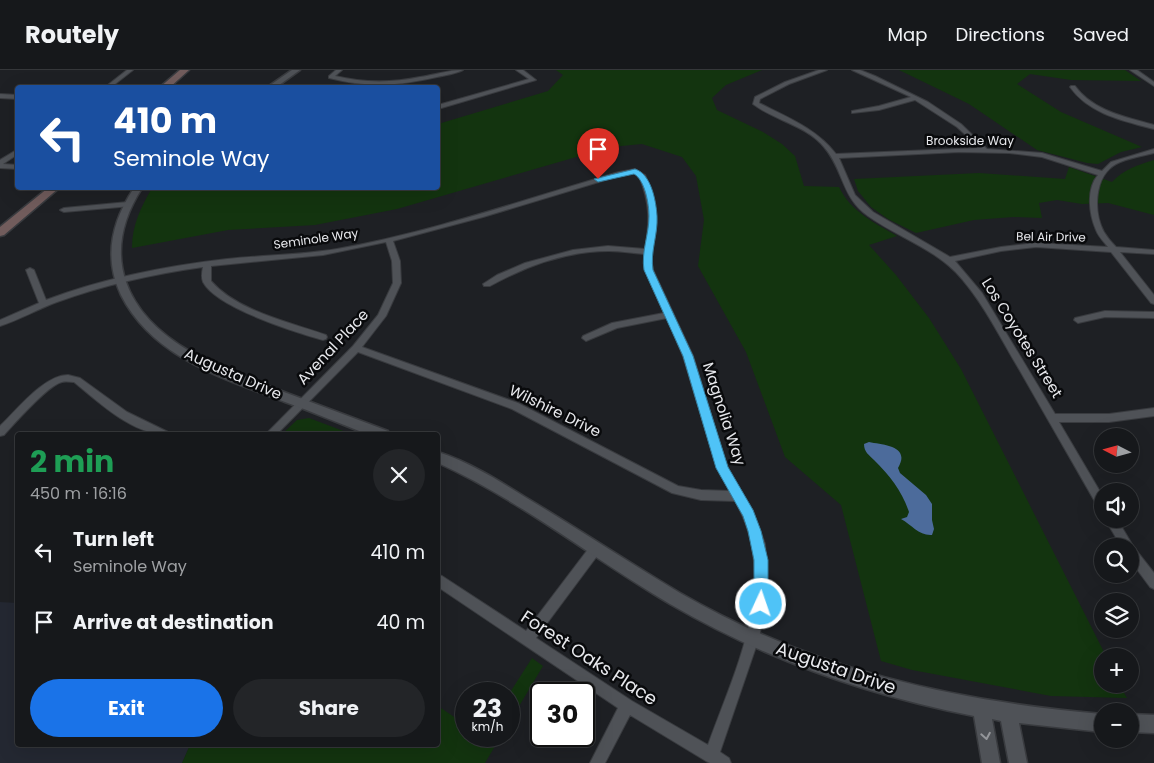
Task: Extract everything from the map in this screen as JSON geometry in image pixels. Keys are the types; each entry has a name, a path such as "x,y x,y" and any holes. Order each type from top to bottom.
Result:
{"main road":[{"path":"167,85 185,70"},
{"path":"177,85 194,70"},
{"path":"0,221 39,190"},
{"path":"0,233 52,190"}],"street":[{"path":"110,85 130,70"},
{"path":"274,85 297,70"},
{"path":"339,70 331,78 357,83 387,84 460,70"},
{"path":"440,106 533,80 519,70"},
{"name":"Los Coyotes Street","path":"824,70 779,86 759,97 755,102 761,108 787,119 814,134 834,156 847,188 865,210 949,260 979,295 1094,490"},
{"path":"856,70 915,98 956,123 987,152"},
{"path":"1133,70 1154,84"},
{"path":"1073,87 1079,96 1094,105 1117,115 1154,126"},
{"path":"0,96 15,97"},
{"path":"854,112 871,110 915,98"},
{"path":"1154,151 1113,163 1099,178 1094,193 1095,215 1100,232 1154,301"},
{"name":"Brookside Way","path":"834,156 1022,152 1046,156 1103,174"},
{"path":"0,165 15,153"},
{"path":"0,165 15,168"},
{"name":"Seminole Way","path":"0,324 69,295 155,273 207,264 314,254 389,240 621,173 635,171"},
{"name":"Magnolia Way","path":"635,171 642,175 651,199 653,224 647,263 649,270 688,356 722,468 749,514 759,544 761,604 753,638 711,756"},
{"name":"Augusta Drive","path":"137,190 119,225 114,247 114,264 126,297 152,330 171,346 221,372 375,432"},
{"path":"64,210 128,204"},
{"name":"Avenal Place","path":"273,432 356,348 382,316 397,283 396,261 389,240"},
{"name":"Bel Air Drive","path":"949,260 1002,248 1027,246 1154,252"},
{"path":"487,284 526,267 577,252 608,249 648,252"},
{"path":"207,264 205,275 208,283 226,300 323,337"},
{"path":"30,270 44,305"},
{"path":"1078,320 1105,314 1154,315"},
{"path":"586,338 615,325 670,316"},
{"name":"Wilshire Drive","path":"356,348 515,406 550,422 676,490 701,495 738,496"},
{"path":"0,432 47,385 58,379 68,378 77,380 123,415 158,432"},
{"path":"1053,418 1109,418 1154,412"},
{"name":"Augusta Drive","path":"440,458 486,480 676,598 714,619 753,638 834,671 938,701 1050,720 1094,723"},
{"path":"527,640 596,548"},
{"path":"1139,562 1154,583"},
{"name":"Forest Oaks Place","path":"440,581 627,706 724,763"},
{"path":"597,763 627,706"},
{"path":"982,709 991,763"},
{"path":"1008,714 1018,763"},
{"path":"1139,723 1154,724"}],"shaded area":[{"path":"0,602 15,603 15,747 189,747 182,763 0,763"}],"green space":[{"path":"556,70 762,70 726,85 712,98 717,110 763,132 782,144 795,156 804,186 839,187 844,196 857,210 897,236 869,245 896,275 929,318 961,369 1094,632 1094,638 1097,638 1102,648 1094,648 1094,693 1124,693 1127,698 1051,696 912,670 881,661 841,505 785,457 746,352 698,266 704,220 696,176 682,157 642,144 611,147 397,209 315,225 228,230 132,248 138,216 151,190 440,190 440,123 548,91 563,75"},
{"path":"899,70 1125,70 1141,81 1071,80 1030,74 1017,84 1061,112 1142,147 1121,152 1098,164 1037,150 969,104"},
{"path":"1154,160 1154,215 1108,203 1082,204 1057,200 1039,203 1042,218 1013,217 974,220 916,233 888,219 871,207 858,191 854,179 979,173 1065,179 1069,167 1112,182 1126,171"},
{"path":"309,418 346,432 284,432 297,420"},
{"path":"532,658 543,666 533,682 530,682 530,688 520,705 520,682 517,682"},
{"path":"440,707 455,718 455,747 494,747 485,763 182,763 189,747 440,747"}],"water":[{"path":"869,442 894,448 901,455 898,468 900,473 926,495 932,504 934,529 932,535 919,532 901,519 907,517 909,512 906,504 890,478 866,451 864,444"}],"route":[{"path":"598,179 635,171 642,175 651,199 653,216 647,263 652,279 688,356 722,468 749,514 759,544 762,576 761,604"}]}
